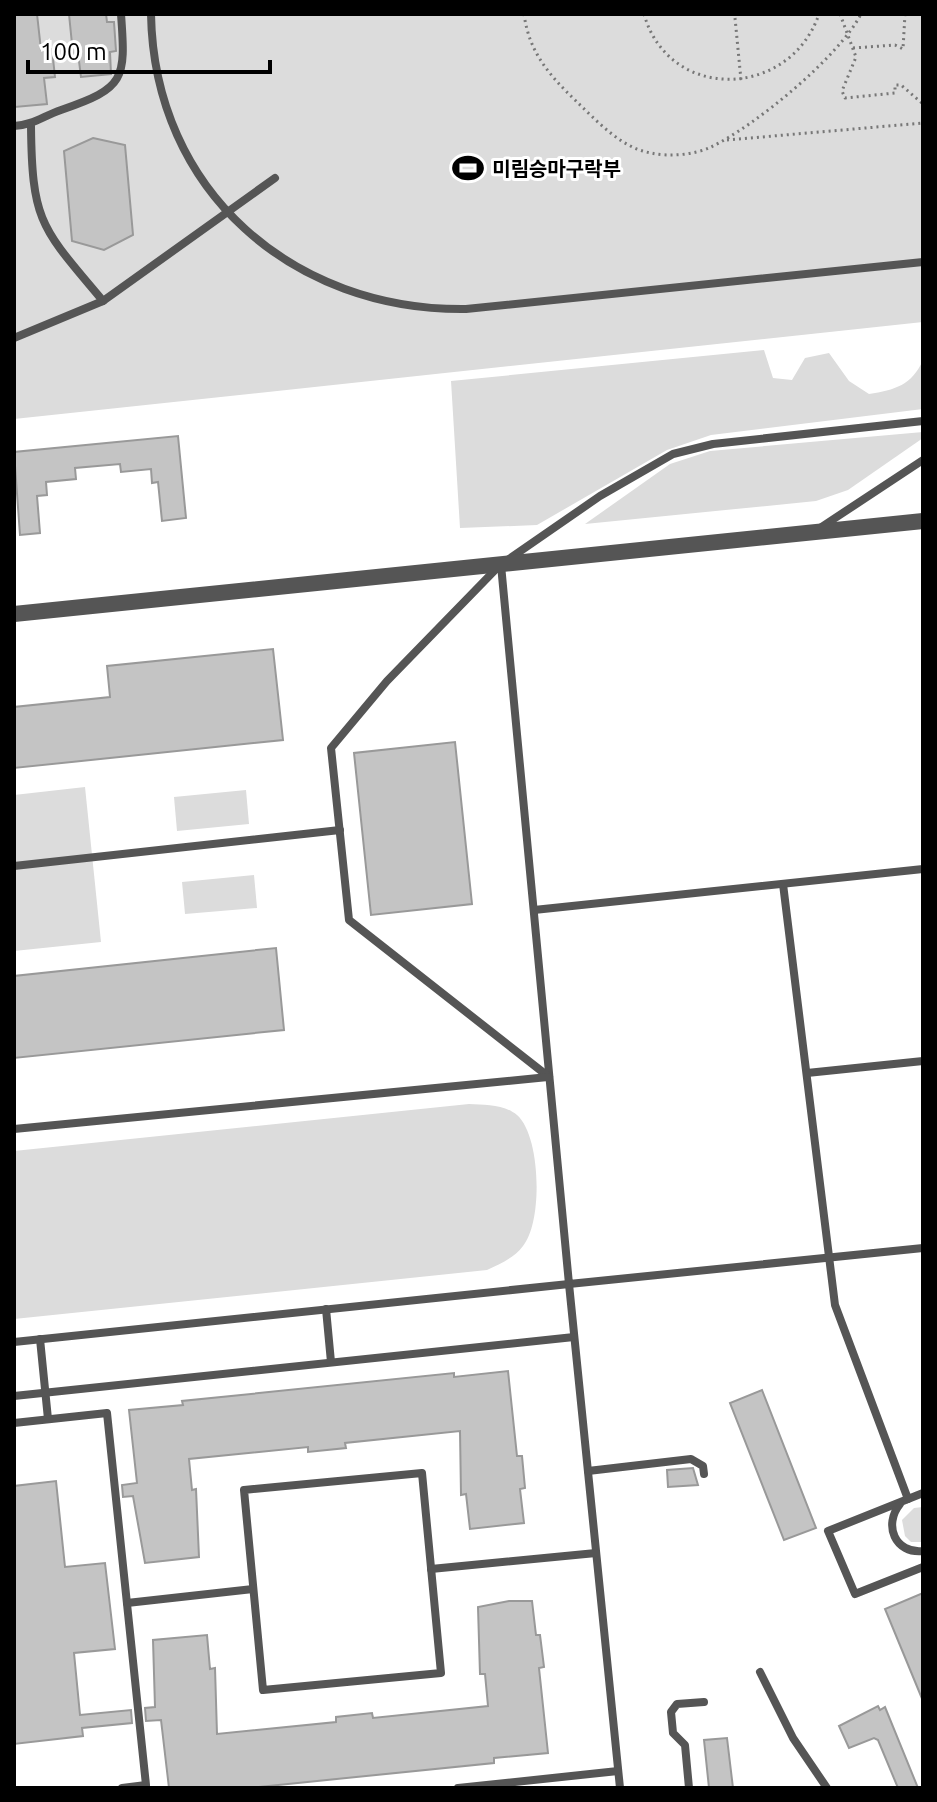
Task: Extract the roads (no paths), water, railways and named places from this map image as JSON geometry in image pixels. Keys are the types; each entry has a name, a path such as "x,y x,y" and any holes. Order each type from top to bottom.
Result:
{"street":[{"path":"14,614 923,521"}],"lane":[{"path":"14,126 31,126 56,111 94,99 110,88 125,64 121,14"},
{"path":"151,14 155,58 168,111 190,161 228,212 283,260 331,286 384,303 438,309 923,262"},
{"path":"31,126 32,184 42,224 63,255 103,301"},
{"path":"14,338 103,301 275,178"},
{"path":"549,1077 349,920 331,748 387,681 501,565 600,496 673,454 713,444 923,421"},
{"path":"813,533 923,460"},
{"path":"501,565 620,1788"},
{"path":"14,866 340,830"},
{"path":"534,910 923,869"},
{"path":"783,884 829,1259 842,1328 908,1499"},
{"path":"807,1073 923,1061"},
{"path":"14,1129 549,1077"},
{"path":"14,1342 923,1248"},
{"path":"326,1309 331,1362"},
{"path":"14,1396 574,1337"},
{"path":"40,1339 48,1419"},
{"path":"14,1423 107,1413 146,1785 122,1788"},
{"path":"588,1471 691,1459 703,1466 704,1474"},
{"path":"422,1473 441,1673 263,1690 253,1589 244,1490 422,1473"},
{"path":"923,1496 828,1531 855,1594 923,1567"},
{"path":"908,1499 898,1506 891,1517 891,1529 896,1541 906,1549 923,1551"},
{"path":"431,1569 596,1553"},
{"path":"127,1603 253,1589"},
{"path":"760,1672 793,1738 827,1788"},
{"path":"689,1788 685,1745 673,1733 671,1712 677,1704 704,1702"},
{"path":"458,1788 618,1771"}],"place":[{"name":"미림승마구락부","path":"468,168"}]}
